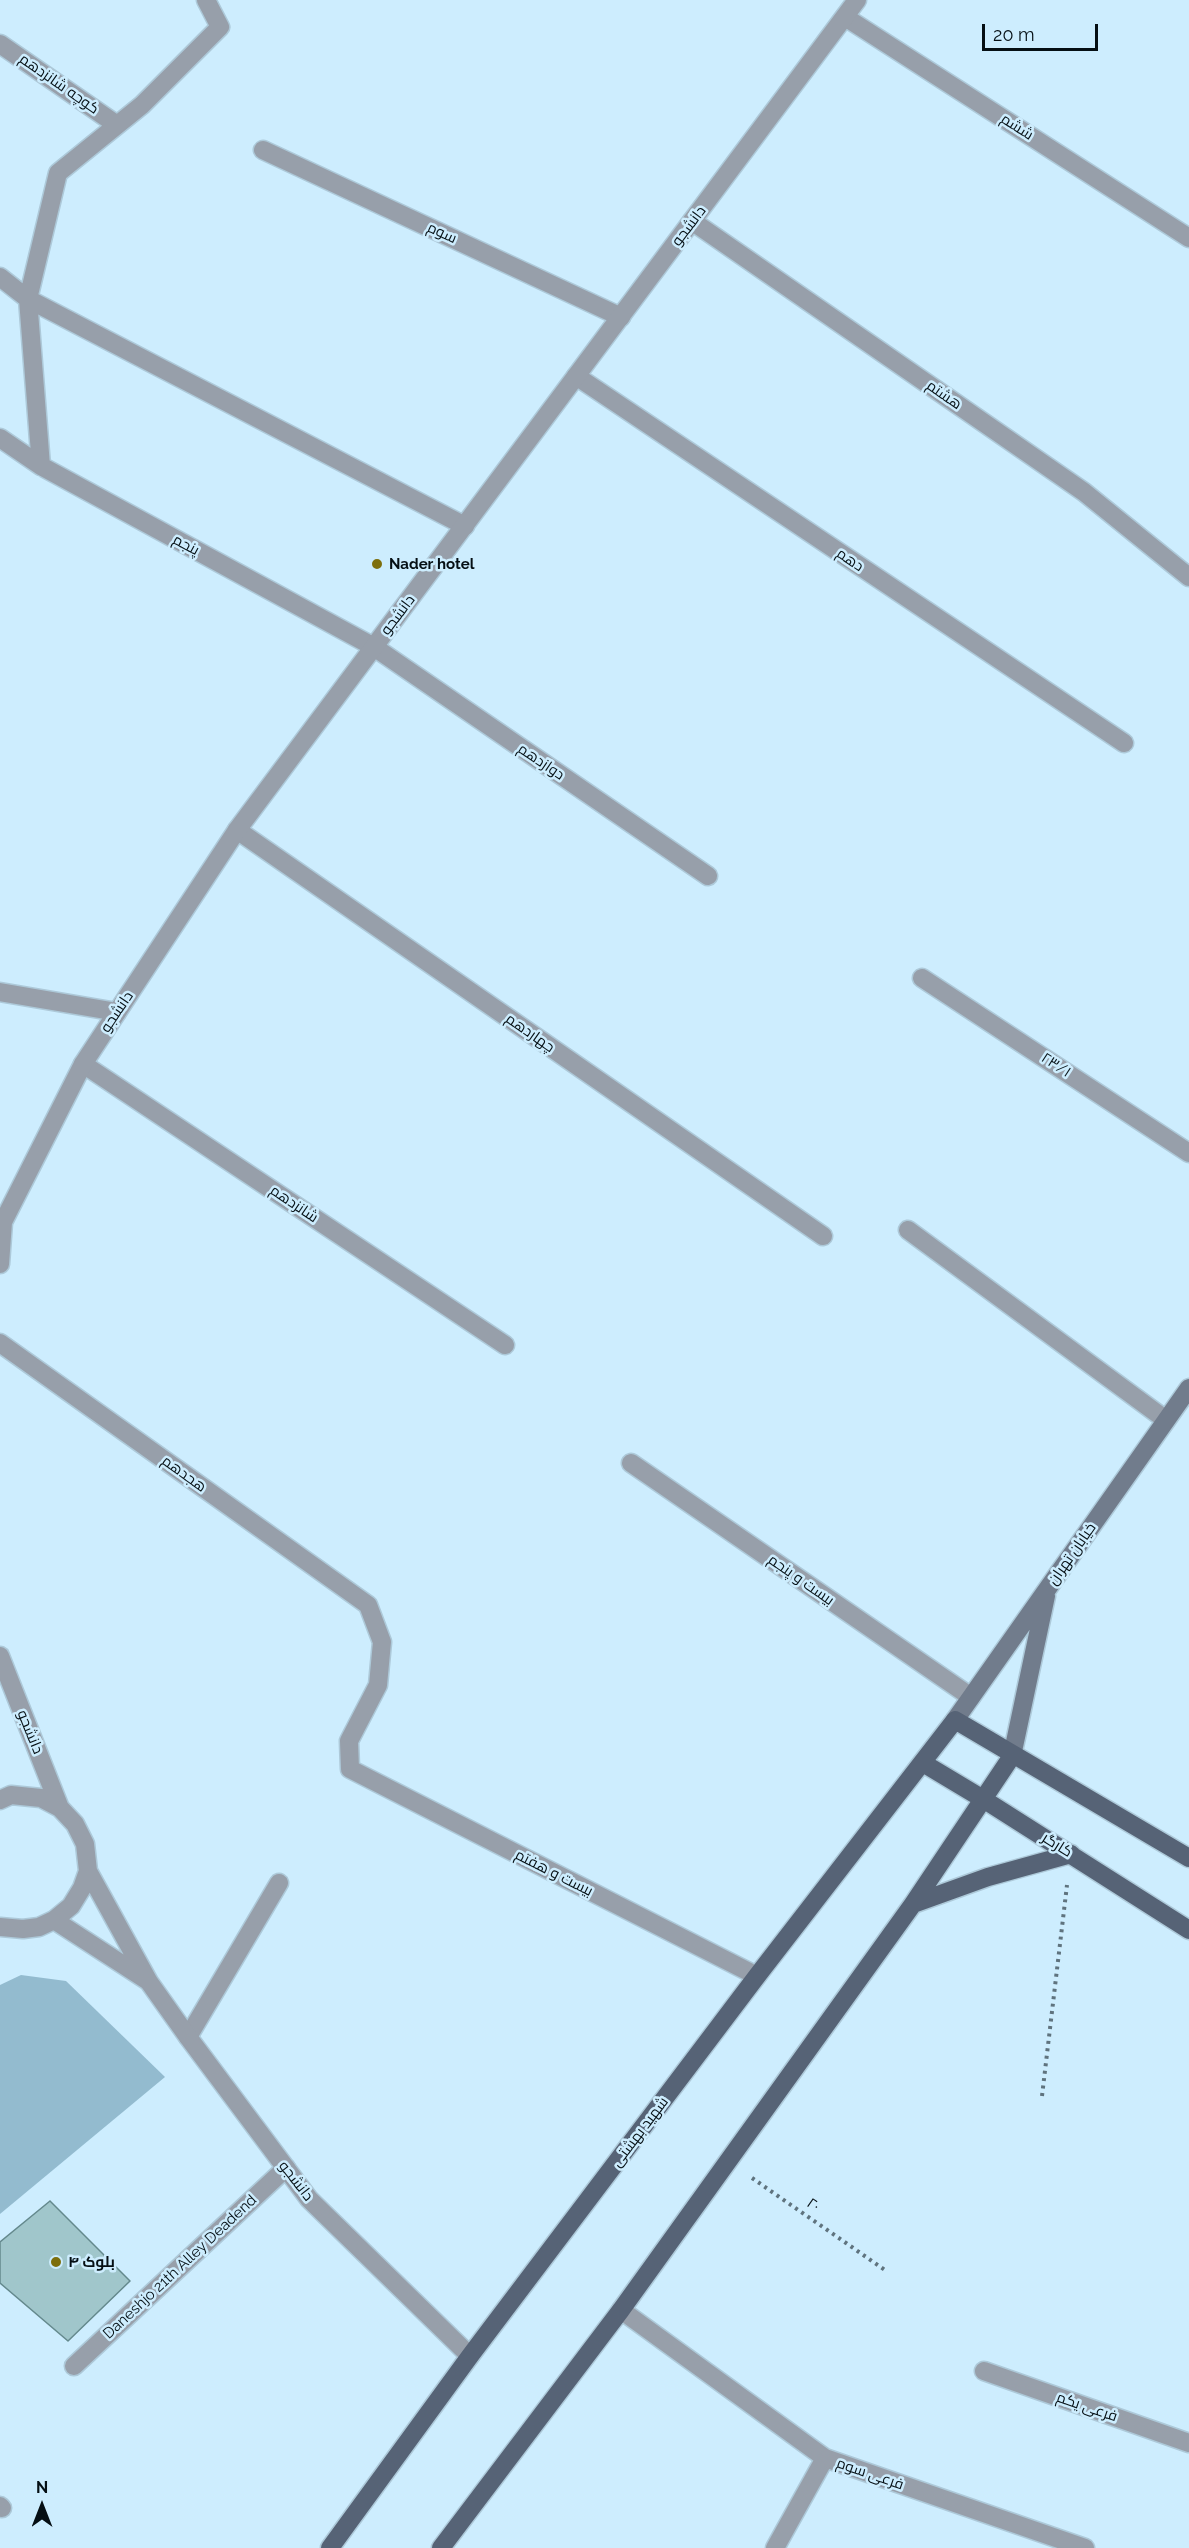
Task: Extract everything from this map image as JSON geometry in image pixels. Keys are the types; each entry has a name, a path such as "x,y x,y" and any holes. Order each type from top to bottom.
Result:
{"main road":[{"name":"خیابان تهران","path":"955,1720 1189,1388"},
{"path":"441,2548 621,2310 913,1904 1012,1756 1047,1589"},
{"path":"955,1720 1012,1756 1189,1858"},
{"name":"شهید بهشتی","path":"330,2548 470,2356 757,1976 955,1720"},
{"name":"کارگر","path":"923,1763 1189,1930"},
{"path":"913,1904 988,1877 1071,1854"}],"street":[{"path":"41,466 28,299 58,173 142,105 220,27 206,0"},
{"name":"دانشجو","path":"0,1263 3,1222 83,1064 237,830 857,0"},
{"name":"ششم","path":"845,17 1189,238"},
{"name":"کوچه شانزدهم","path":"0,44 117,125"},
{"name":"سوم","path":"262,150 621,317"},
{"name":"هشتم","path":"692,221 1084,492 1189,577"},
{"path":"0,277 28,299 465,526"},
{"name":"دهم","path":"576,376 1124,743"},
{"name":"پنجم","path":"0,438 41,466 374,647"},
{"name":"دوازدهم","path":"374,647 708,876"},
{"name":"چهاردهم","path":"237,830 823,1236"},
{"name":"۲۳/۱","path":"922,978 1189,1153"},
{"path":"0,992 117,1012"},
{"name":"شانزدهم","path":"83,1064 505,1345"},
{"path":"908,1230 1166,1420"},
{"name":"هجدهم","path":"0,1342 368,1605 382,1642 378,1685 349,1741 350,1769"},
{"name":"بیست و پنجم","path":"630,1463 971,1697"},
{"name":"دانشجو","path":"0,1656 60,1808"},
{"name":"بیست و هفتم","path":"350,1769 757,1976"},
{"path":"0,1800 11,1795 40,1798 60,1808 75,1824 85,1844 88,1871 82,1888 71,1906 54,1920 39,1927 23,1929 0,1927"},
{"name":"دانشجو","path":"88,1871 149,1982 309,2199 470,2356"},
{"path":"188,2037 279,1883"},
{"name":"دانشجو","path":"54,1920 149,1982"},
{"name":"Daneshjo 21th Alley Deadend","path":"74,2366 286,2168"},
{"name":"فرعی سوم","path":"621,2310 825,2458 1085,2548"},
{"name":"فرعی یکم","path":"984,2371 1189,2443"},
{"path":"775,2548 825,2458"}],"path":[{"path":"1042,2096 1071,1854"},
{"name":"۲۰","path":"727,2162 885,2270"}],"shaded area":[{"path":"21,1975 66,1981 165,2077 0,2214 0,1985"}],"building":[{"name":"بلوک ۴","path":"50,2201 130,2281 68,2341 0,2283 0,2242"}],"place":[{"name":"Nader hotel","path":"377,564"},
{"name":"بلوک ۴","path":"56,2262"}]}
